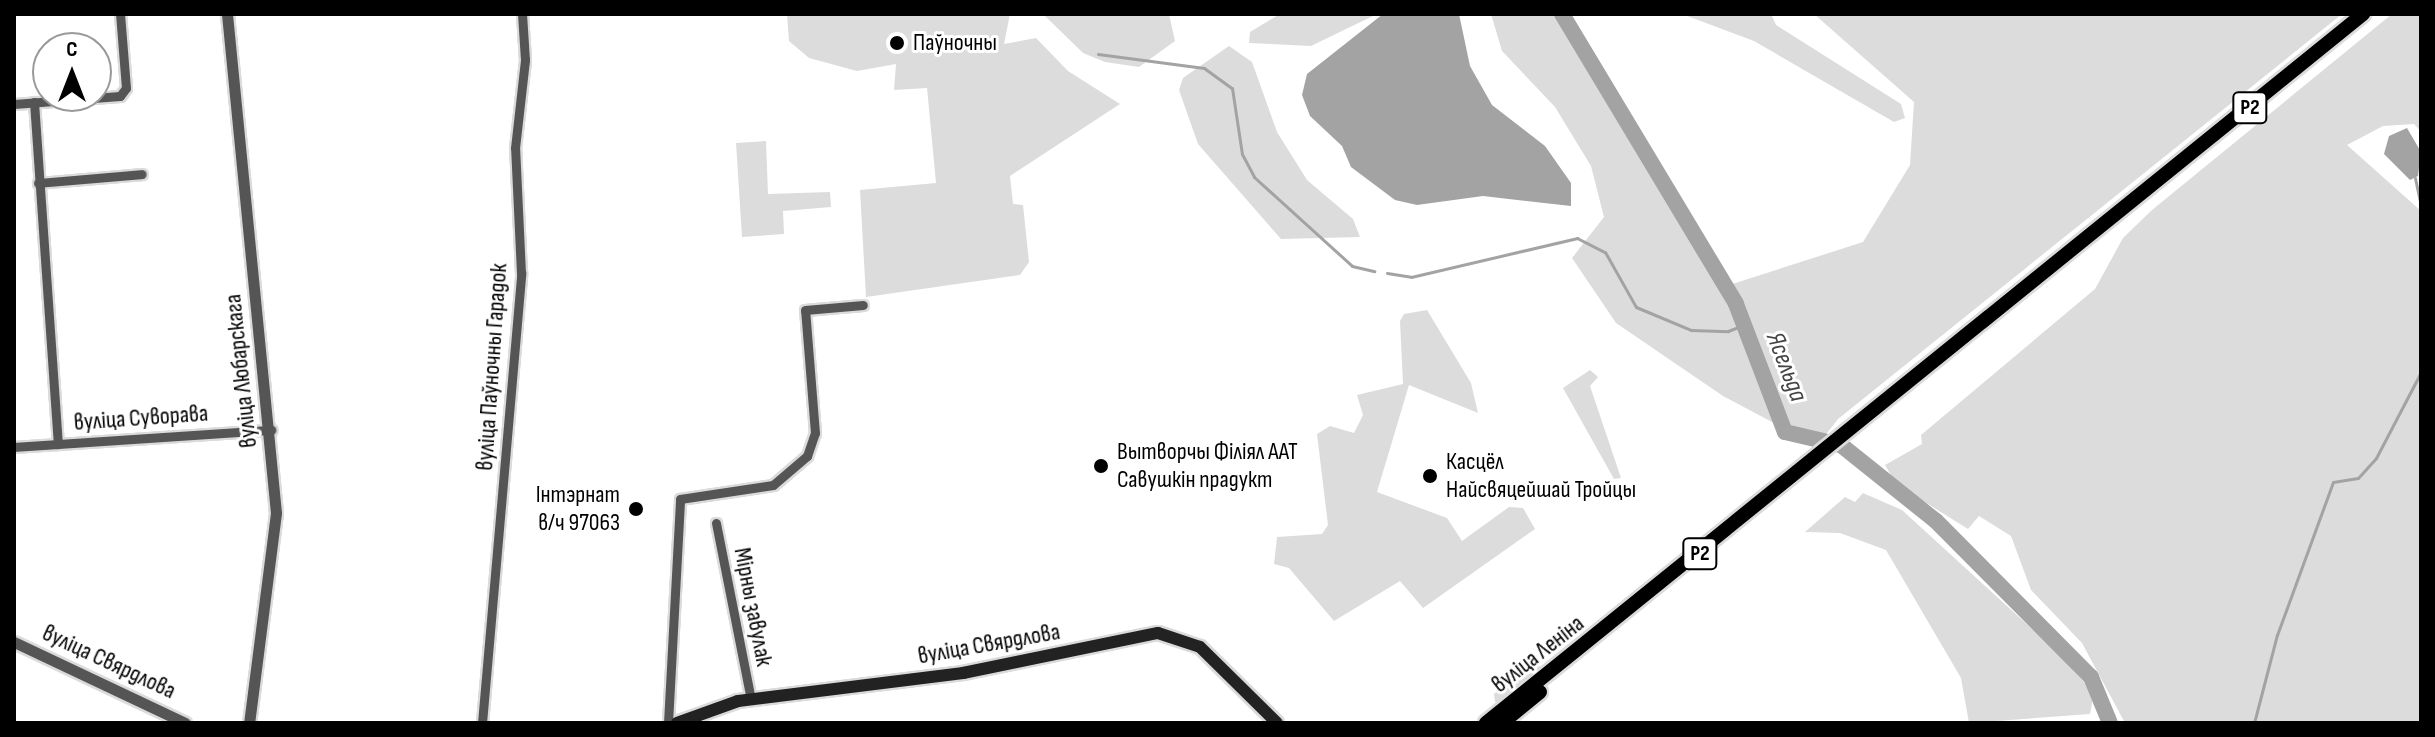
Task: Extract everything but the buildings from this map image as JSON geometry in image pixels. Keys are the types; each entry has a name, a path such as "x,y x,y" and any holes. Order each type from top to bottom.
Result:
{"main road":[{"name":"Р2","path":"1614,625 2363,14"},
{"name":"вуліца Леніна","path":"1486,723 1614,625"},
{"name":"вуліца Леніна","path":"1502,723 1614,625"},
{"name":"вуліца Свярдлова","path":"677,723 751,699 963,673 1158,633 1200,647 1277,723"}],"street":[{"path":"112,97 120,96 126,88 120,14"},
{"name":"вуліца Любарскага","path":"227,14 271,430 275,544 249,723"},
{"name":"вуліца Паўночны Гарадок","path":"482,723 521,273 515,148 525,60 522,14"},
{"path":"34,112 58,444"},
{"path":"38,183 142,174"},
{"path":"668,723 680,499 773,485 807,456 815,433 805,310 863,305"},
{"name":"вуліца Суворава","path":"14,447 271,430"},
{"name":"Мірны завулак","path":"716,523 751,699"},
{"name":"вуліца Свярдлова","path":"14,642 185,723"}],"shaded area":[{"path":"787,14 1010,14 1004,44 1036,38 1068,71 1120,104 1010,176 1013,204 1023,205 1029,262 1020,275 866,297 860,190 936,183 927,88 894,90 896,64 857,71 809,58 789,41"},
{"path":"1043,14 1169,14 1175,41 1139,67 1105,62 1083,53"},
{"path":"1280,14 1377,14 1311,46 1249,43 1250,32"},
{"path":"1383,14 1459,14 1470,66 1492,105 1545,146 1571,183 1571,206 1483,196 1417,205 1395,200 1351,167 1342,146 1310,116 1302,95 1307,74"},
{"path":"1491,14 1562,14 1726,286 1863,242 1910,165 1914,102 1814,14 2342,14 1838,419 1820,442 1810,442 1723,396 1616,323 1572,258 1604,217 1591,166 1555,107 1502,51"},
{"path":"1682,14 1771,14 1776,25 1901,104 1905,118 1894,122 1754,41"},
{"path":"2392,14 2421,14 2421,132 2414,124 2383,126 2347,145 2421,211 2421,723 2125,723 2082,643 2031,590 2011,536 1979,516 1968,529 1896,484 1885,465 1922,444 1921,435 2095,289 2123,238 2152,210"},
{"path":"1229,46 1252,62 1277,132 1307,180 1353,219 1360,237 1281,239 1198,144 1179,90 1183,78"},
{"path":"2407,128 2421,152 2418,176 2410,180 2384,154 2389,136"},
{"path":"766,141 768,194 830,192 831,207 783,211 784,234 742,237 736,143"},
{"path":"1427,310 1471,383 1478,413 1409,385 1377,492 1447,518 1462,541 1509,507 1523,508 1535,529 1423,608 1400,581 1334,621 1289,568 1274,564 1277,537 1322,534 1328,525 1317,434 1330,426 1354,433 1363,415 1357,395 1403,384 1400,321 1404,314"},
{"path":"1590,370 1598,377 1590,386 1621,478 1614,479 1563,388"},
{"path":"1863,493 1902,510 2053,648 2094,693 2090,714 1969,723 1961,678 1886,550 1840,533 1805,532 1845,497 1855,502"},
{"path":"1534,660 1544,671 1503,704 1495,702 1494,694"}],"waterway":[{"name":"Ясельда","path":"1562,14 1736,304 1785,432 1841,445 1936,521 2091,677 2110,723"},
{"path":"1098,54 1204,68 1232,88 1242,154 1254,177 1352,266 1374,271"},
{"path":"2415,178 2421,206"},
{"path":"1387,273 1411,277 1577,238 1605,252 1636,307 1691,330 1728,331 1746,324"},
{"path":"2254,723 2277,635 2333,482 2358,478 2376,458 2421,372"}],"place":[{"name":"Паўночны","path":"897,43"},
{"name":"Вытворчы Філіял ААТ Савушкін прадукт","path":"1101,466"},
{"name":"Касцёл Найсвяцейшай Тройцы","path":"1430,476"},
{"name":"Інтэрнат в/ч 97063","path":"636,509"}]}
